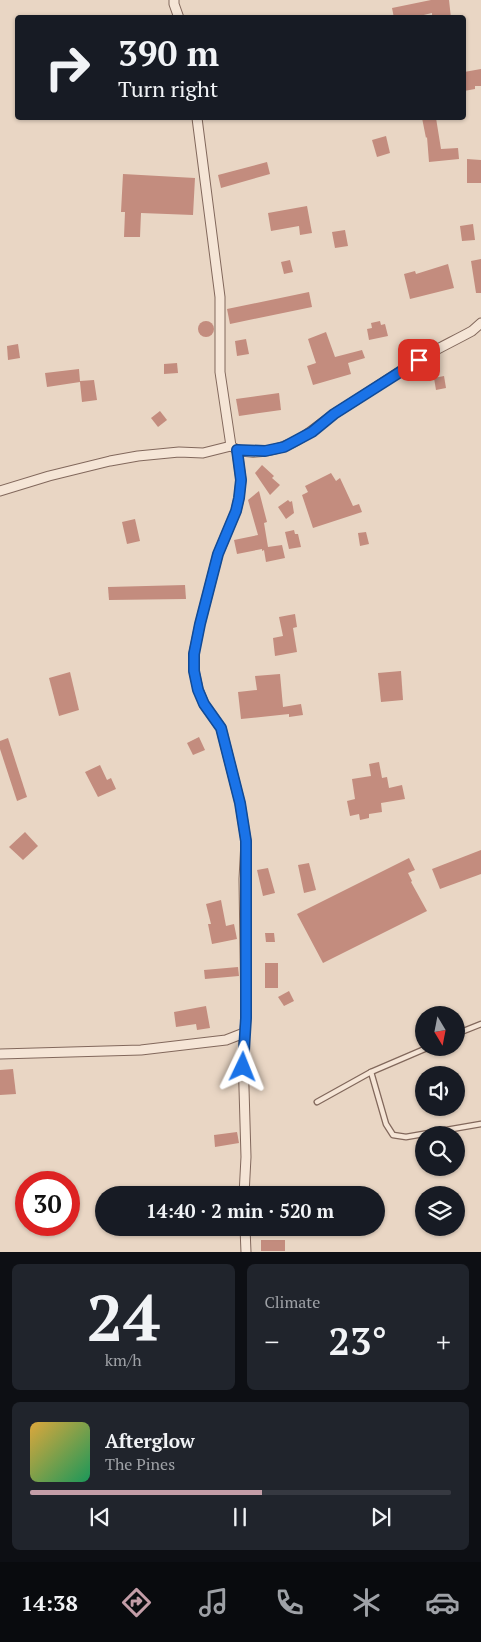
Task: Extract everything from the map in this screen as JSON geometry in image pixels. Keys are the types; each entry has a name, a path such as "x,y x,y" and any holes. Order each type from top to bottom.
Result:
{"street":[{"path":"174,0 178,15"},
{"path":"198,120 220,297 220,372 241,480 236,511 216,562 200,624 194,654 194,671 198,690 204,704 221,728 240,803 246,841 244,1033 242,1054 246,1158 244,1186"},
{"path":"0,492 50,476 138,456 179,452 203,454 234,448 265,451 284,447 312,432 334,414 406,368 472,331 481,323"},
{"path":"0,1054 141,1050 226,1040 244,1033"},
{"path":"245,1236 246,1252"}],"lane":[{"path":"465,1030 481,1024"},
{"path":"317,1102 371,1072 415,1053"},
{"path":"371,1072 386,1124 393,1135 406,1137 481,1124"}],"building":[{"path":"431,0 449,0 451,15 432,15 432,13 424,15 393,15 392,8"},
{"path":"481,69 481,86 475,86 475,89 466,91 466,72"},
{"path":"422,120 436,120 441,149 458,148 459,159 429,162"},
{"path":"386,136 390,153 377,157 372,140"},
{"path":"467,159 481,160 481,183 467,183"},
{"path":"267,162 270,174 221,188 218,175"},
{"path":"123,174 195,178 193,215 141,213 140,237 124,237 125,212 121,212"},
{"path":"307,206 312,233 300,235 299,226 271,231 268,213"},
{"path":"473,224 475,240 462,241 460,226"},
{"path":"345,230 348,246 335,248 332,232"},
{"path":"481,259 481,293 476,293 471,261"},
{"path":"290,260 293,272 284,274 281,262"},
{"path":"448,264 454,288 410,299 404,274 415,271 416,274"},
{"path":"309,292 312,307 230,324 227,309"},
{"path":"203,321 209,321 214,326 212,335 203,337 198,332 198,326"},
{"path":"380,321 381,325 385,324 388,336 369,340 367,329 372,328 371,323"},
{"path":"326,332 335,357 362,350 365,358 348,363 351,374 313,385 307,366 316,363 308,339"},
{"path":"246,339 249,354 237,356 235,341"},
{"path":"18,344 20,358 8,360 7,346"},
{"path":"177,363 178,373 164,374 164,364"},
{"path":"79,369 80,381 94,380 97,400 82,402 80,382 47,387 45,373"},
{"path":"444,376 446,388 436,390 434,378"},
{"path":"279,393 281,410 239,416 236,399"},
{"path":"160,411 167,420 158,427 151,418"},
{"path":"262,465 274,476 272,478 280,485 270,495 255,473"},
{"path":"331,473 336,481 340,478 353,506 359,504 362,512 313,528 302,495 308,492 305,486"},
{"path":"259,491 267,522 264,523 268,547 282,545 285,558 266,562 264,550 262,551 262,549 237,554 234,540 258,535 248,500"},
{"path":"288,500 292,501 294,513 286,519 278,507"},
{"path":"135,519 140,541 127,544 122,522"},
{"path":"294,530 295,534 298,534 301,547 289,549 285,532"},
{"path":"366,532 369,544 360,546 358,533"},
{"path":"185,585 186,599 109,600 108,587"},
{"path":"295,614 297,627 293,628 297,652 275,656 273,638 283,636 279,617"},
{"path":"401,671 403,700 381,702 378,673"},
{"path":"70,672 79,710 59,716 49,678"},
{"path":"280,674 283,707 301,704 303,715 289,717 289,714 241,719 238,692 257,690 255,676"},
{"path":"199,737 205,750 193,755 187,743"},
{"path":"8,738 27,797 17,801 0,749 0,741"},
{"path":"379,762 382,778 387,777 389,788 402,785 405,799 381,803 382,812 369,814 369,818 360,820 359,814 350,816 347,801 355,799 352,779 371,776 369,764"},
{"path":"100,765 107,780 111,778 116,789 98,797 85,772"},
{"path":"25,832 38,846 23,860 9,847"},
{"path":"481,850 481,874 440,889 432,869"},
{"path":"409,858 415,870 408,873 411,882 427,911 323,963 297,914"},
{"path":"309,863 316,890 304,893 298,865"},
{"path":"268,868 275,893 263,896 257,870"},
{"path":"221,900 226,926 234,924 237,939 212,944 208,924 211,924 206,904"},
{"path":"265,933 274,933 275,942 266,942"},
{"path":"265,963 278,963 278,988 265,988"},
{"path":"238,967 239,976 205,979 204,970"},
{"path":"289,991 294,1001 284,1006 278,997"},
{"path":"206,1006 210,1028 197,1030 196,1024 176,1027 174,1012"},
{"path":"13,1069 16,1094 0,1095 0,1070"},
{"path":"237,1132 239,1143 215,1147 214,1135"},
{"path":"261,1240 285,1240 285,1251 261,1251"}],"route":[{"path":"243,1067 242,1054 246,1018 244,879 246,841 240,803 221,728 204,704 198,690 194,671 194,654 200,624 218,554 236,511 239,498 241,480 237,450 253,452 284,447 312,432 334,414 419,360"}]}
